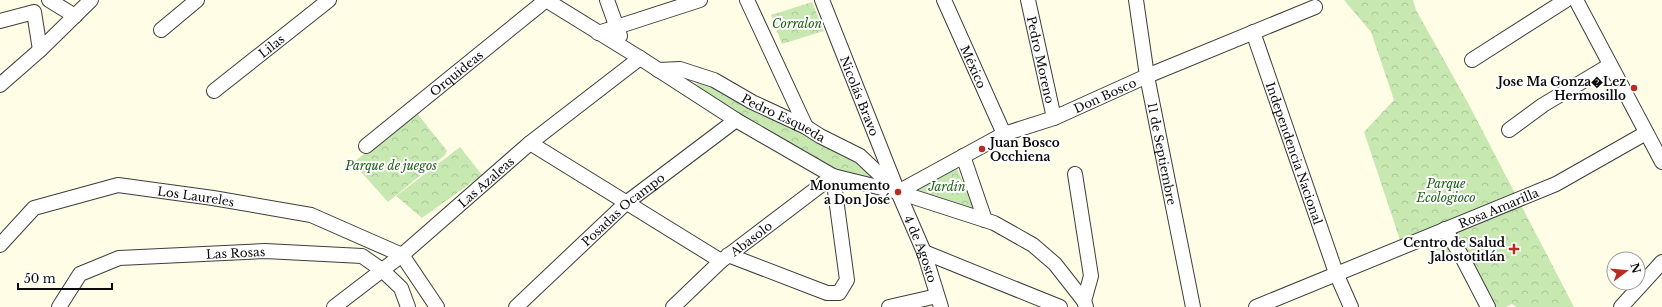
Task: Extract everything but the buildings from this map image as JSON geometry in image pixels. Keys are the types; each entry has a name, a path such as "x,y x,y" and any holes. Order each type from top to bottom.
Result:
{"street":[{"path":"0,21 34,12 45,0"},
{"path":"49,0 75,16"},
{"path":"0,85 40,50 91,0"},
{"path":"161,30 197,0"},
{"name":"Lilas","path":"214,91 329,0"},
{"name":"Pedro Esqueda","path":"546,0 736,120 833,176 898,192 994,223 1033,245 1055,264 1085,304"},
{"name":"Orquideas","path":"366,146 546,0"},
{"path":"607,0 625,49"},
{"path":"598,33 700,0"},
{"path":"747,0 806,127"},
{"name":"Nicolás Bravo","path":"822,0 898,192"},
{"name":"México","path":"944,0 1004,134"},
{"name":"Pedro Moreno","path":"1028,0 1054,118"},
{"name":"11 de Septiembre","path":"1136,0 1147,76 1193,307"},
{"path":"1472,60 1566,0"},
{"path":"1576,0 1662,162"},
{"name":"Don Bosco","path":"898,192 1004,134 1054,118 1147,76 1315,7"},
{"path":"34,12 40,50"},
{"name":"Independencia Nacional","path":"1253,32 1336,273 1351,307"},
{"name":"Las Azaleas","path":"334,307 402,255 530,143 640,58"},
{"path":"1509,130 1543,105 1610,65"},
{"name":"Pedro Esqueda","path":"658,70 680,69 714,80 752,102 806,127 820,136 860,156 898,192"},
{"name":"Posadas Ocampo","path":"516,307 626,203 736,120"},
{"name":"Rosa Amarilla","path":"1256,307 1556,184 1646,133"},
{"path":"530,143 626,203 724,258 826,293 839,293 847,280 833,176"},
{"path":"963,156 985,220"},
{"path":"1075,174 1091,276 1085,304"},
{"name":"Abasolo","path":"673,307 724,258 833,176"},
{"name":"Los Laureles","path":"0,245 34,208 118,185 213,198 311,215 402,255"},
{"name":"4 de Agosto","path":"898,192 924,252 939,302"},
{"path":"1445,229 1461,255 1486,306"},
{"name":"Las Rosas","path":"59,307 80,274 119,258 265,251 362,256 382,270 401,288 408,307"},
{"path":"924,252 1060,307"},
{"path":"402,255 437,307"},
{"path":"1621,307 1662,262"},
{"path":"889,307 939,302"}],"green space":[{"name":"Parque Ecologioco","path":"1344,0 1413,0 1416,10 1468,103 1574,307 1516,307 1512,304 1506,307 1489,307 1459,256 1400,240 1364,132 1394,100 1371,32"},
{"name":"Corralon","path":"812,2 824,31 782,44 771,15"},
{"path":"691,77 858,159 882,184 830,170 704,93"},
{"name":"Parque de juegos","path":"416,112 447,151 445,155 388,202 353,163"},
{"path":"460,147 482,175 422,218 396,196"},
{"name":"Jardín","path":"955,164 975,211 911,191"}],"place":[{"name":"Jose Ma Gonza�Lez Hermosillo","path":"1634,88"},
{"name":"Juan Bosco Occhiena","path":"982,149"},
{"name":"Monumento a Don José","path":"898,192"},
{"name":"Centro de Salud Jalostotitlán","path":"1514,249"}]}
